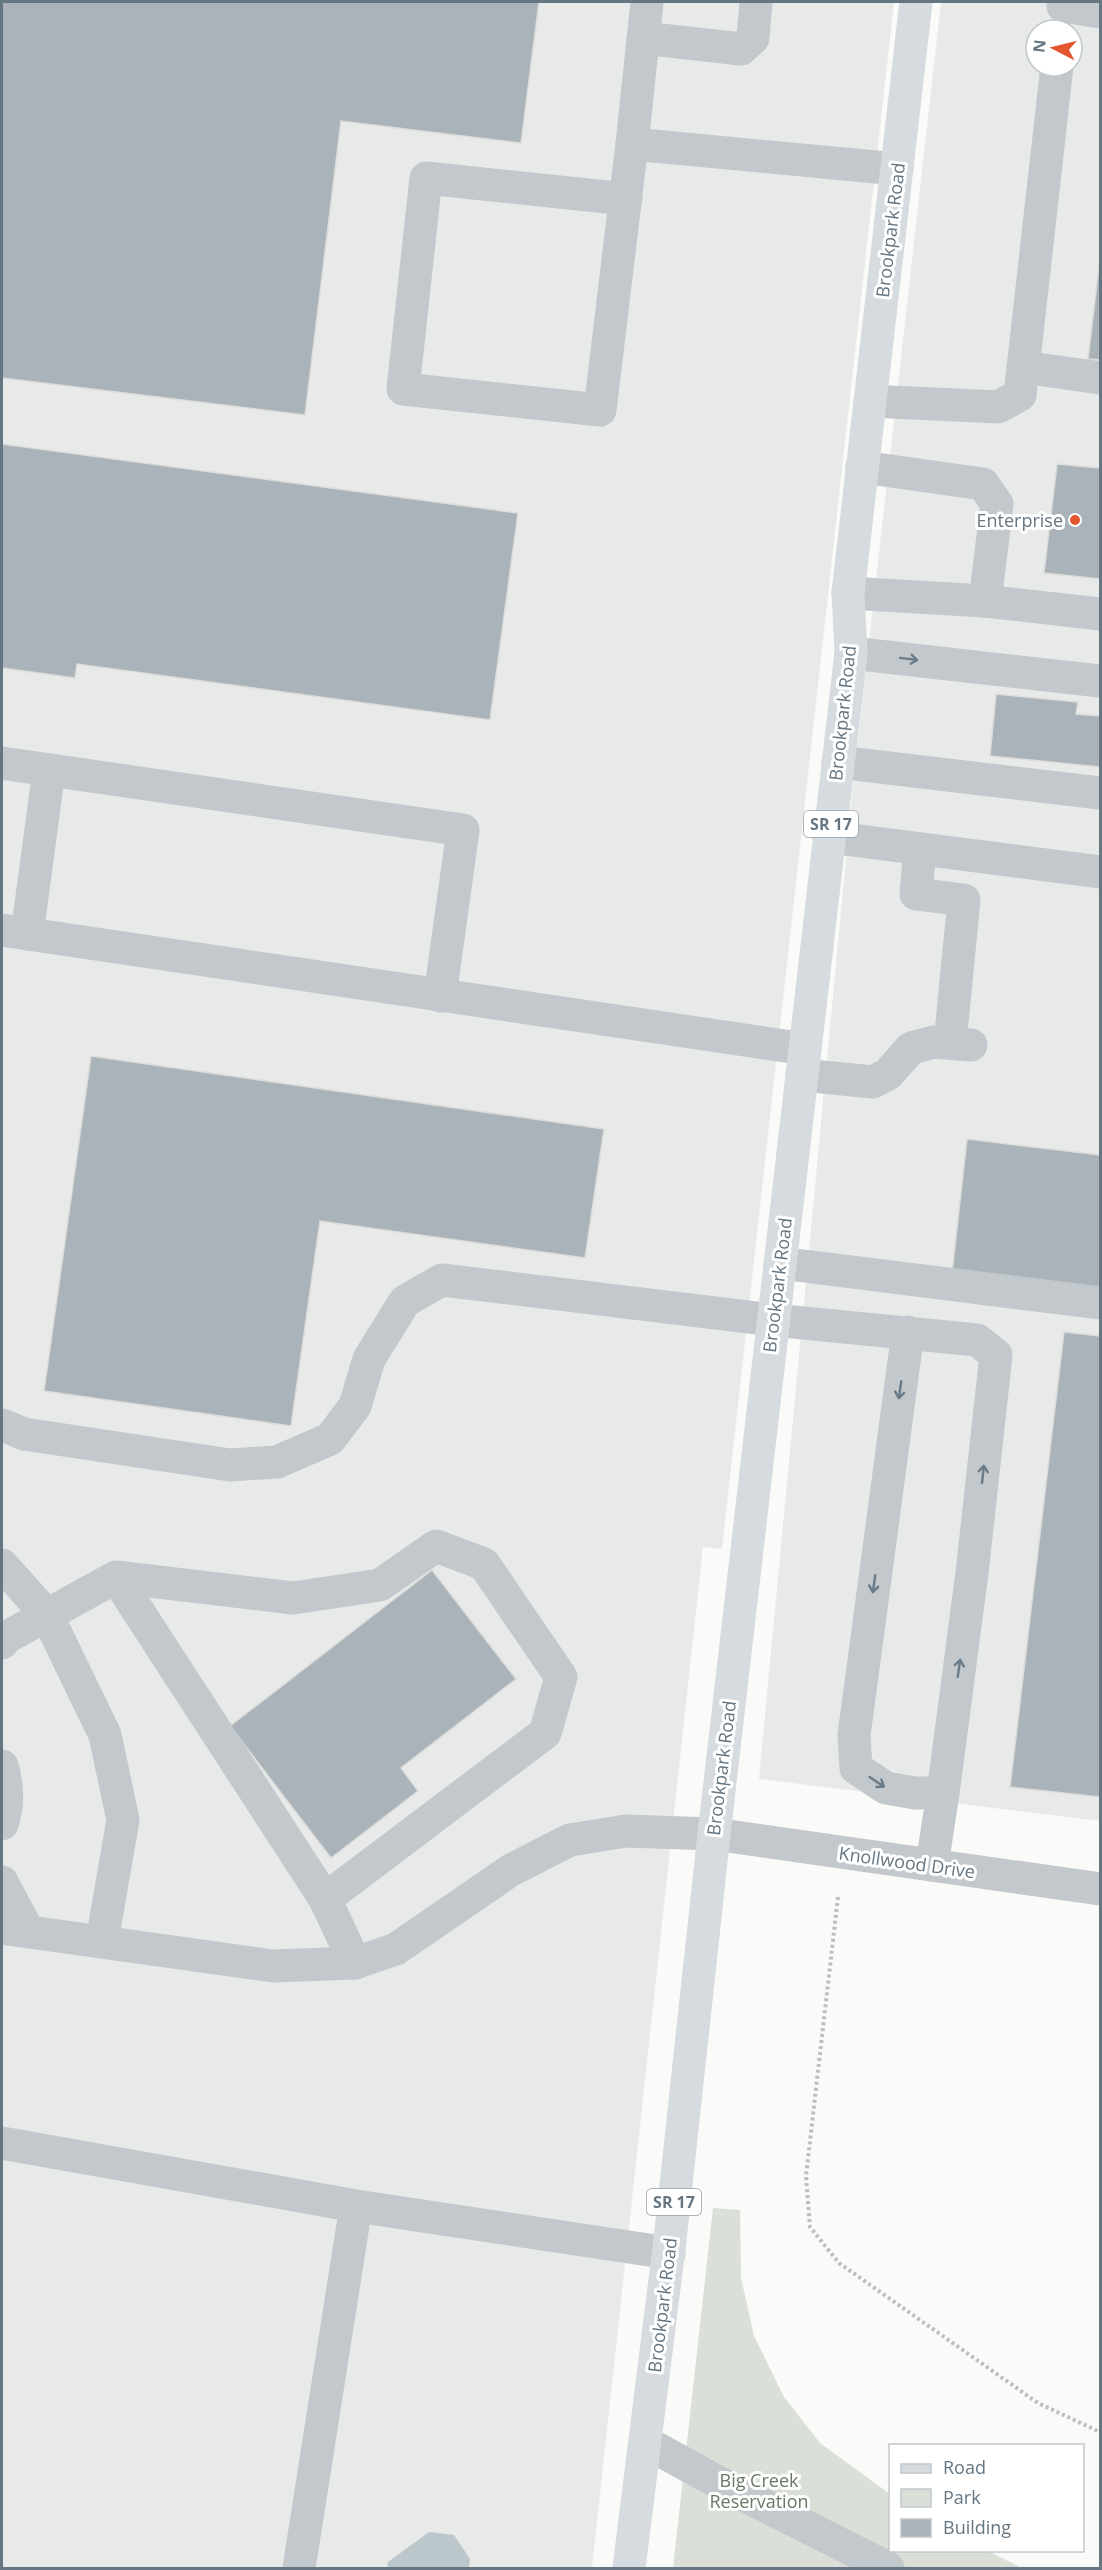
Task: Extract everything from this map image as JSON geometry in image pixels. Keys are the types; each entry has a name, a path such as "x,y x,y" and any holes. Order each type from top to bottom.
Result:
{"main road":[{"name":"Brookpark Road","path":"629,2568 669,2253 714,1834 851,653 848,593 916,2"}],"street":[{"path":"626,199 426,178 403,389 600,410 626,199 647,2"},
{"path":"643,38 741,49 753,38 756,2"},
{"path":"1062,12 1101,12"},
{"path":"870,401 998,407 1020,395 1056,78"},
{"path":"632,144 897,169"},
{"path":"1023,367 1101,378"},
{"path":"862,467 982,484 997,504 985,601"},
{"path":"848,593 985,601 1101,614"},
{"path":"851,653 1101,681"},
{"path":"838,762 1101,793"},
{"path":"2,763 463,830 440,996"},
{"path":"49,770 14,932 440,996 803,1062 873,1082 888,1074 911,1048 934,1042 961,1044 963,900 916,894 920,849"},
{"path":"829,837 1101,872"},
{"path":"780,1263 1101,1303"},
{"path":"2,1425 24,1434 230,1465 277,1462 330,1439 355,1406 369,1359 405,1301 442,1280 773,1320 977,1340 996,1355 972,1573 932,1865"},
{"path":"908,1332 854,1735 856,1768 886,1788 915,1793 943,1793"},
{"path":"2,1643 7,1637 116,1577 293,1598 380,1585 436,1546 484,1564 561,1677 545,1733 325,1899"},
{"path":"2,1565 47,1615 105,1735 123,1820 102,1941"},
{"path":"116,1577 325,1899 356,1963"},
{"path":"2,1766 8,1788 6,1811 2,1824"},
{"name":"Knollwood Drive","path":"14,1930 273,1966 356,1963 396,1949 511,1870 570,1840 626,1831 714,1834 1101,1889"},
{"path":"2,1882 14,1930"},
{"path":"2,2144 356,2206 669,2253"},
{"path":"300,2568 356,2206"},
{"path":"645,2442 714,2480 888,2568"}],"path":[{"path":"838,1897 806,2176 810,2228 838,2264 1038,2403 1101,2432"}],"shaded area":[{"path":"2,2 894,2 722,1549 703,1547 592,2568 2,2568"},
{"path":"941,2 1100,2 1100,1821 759,1779 853,784"},
{"path":"429,2532 454,2535 470,2559 469,2568 387,2568 388,2562"}],"green space":[{"name":"Big Creek Reservation","path":"713,2208 740,2210 741,2278 754,2336 784,2397 820,2443 889,2493 889,2552 990,2552 1022,2568 673,2568"}],"building":[{"path":"2,2 539,2 521,143 341,121 305,415 2,378"},
{"path":"1100,257 1100,360 1088,359"},
{"path":"2,444 518,513 490,720 77,664 75,678 2,668"},
{"name":"Enterprise","path":"1057,464 1100,468 1100,579 1044,573"},
{"path":"996,694 1078,702 1076,714 1100,716 1100,767 990,756"},
{"path":"91,1056 604,1129 585,1258 320,1221 291,1426 44,1391"},
{"path":"967,1139 1100,1155 1100,1291 952,1273"},
{"path":"1064,1332 1100,1336 1100,1797 1010,1787"},
{"path":"432,1570 516,1679 401,1768 418,1791 331,1858 230,1726"}],"place":[{"name":"Enterprise","path":"1075,520"}]}
